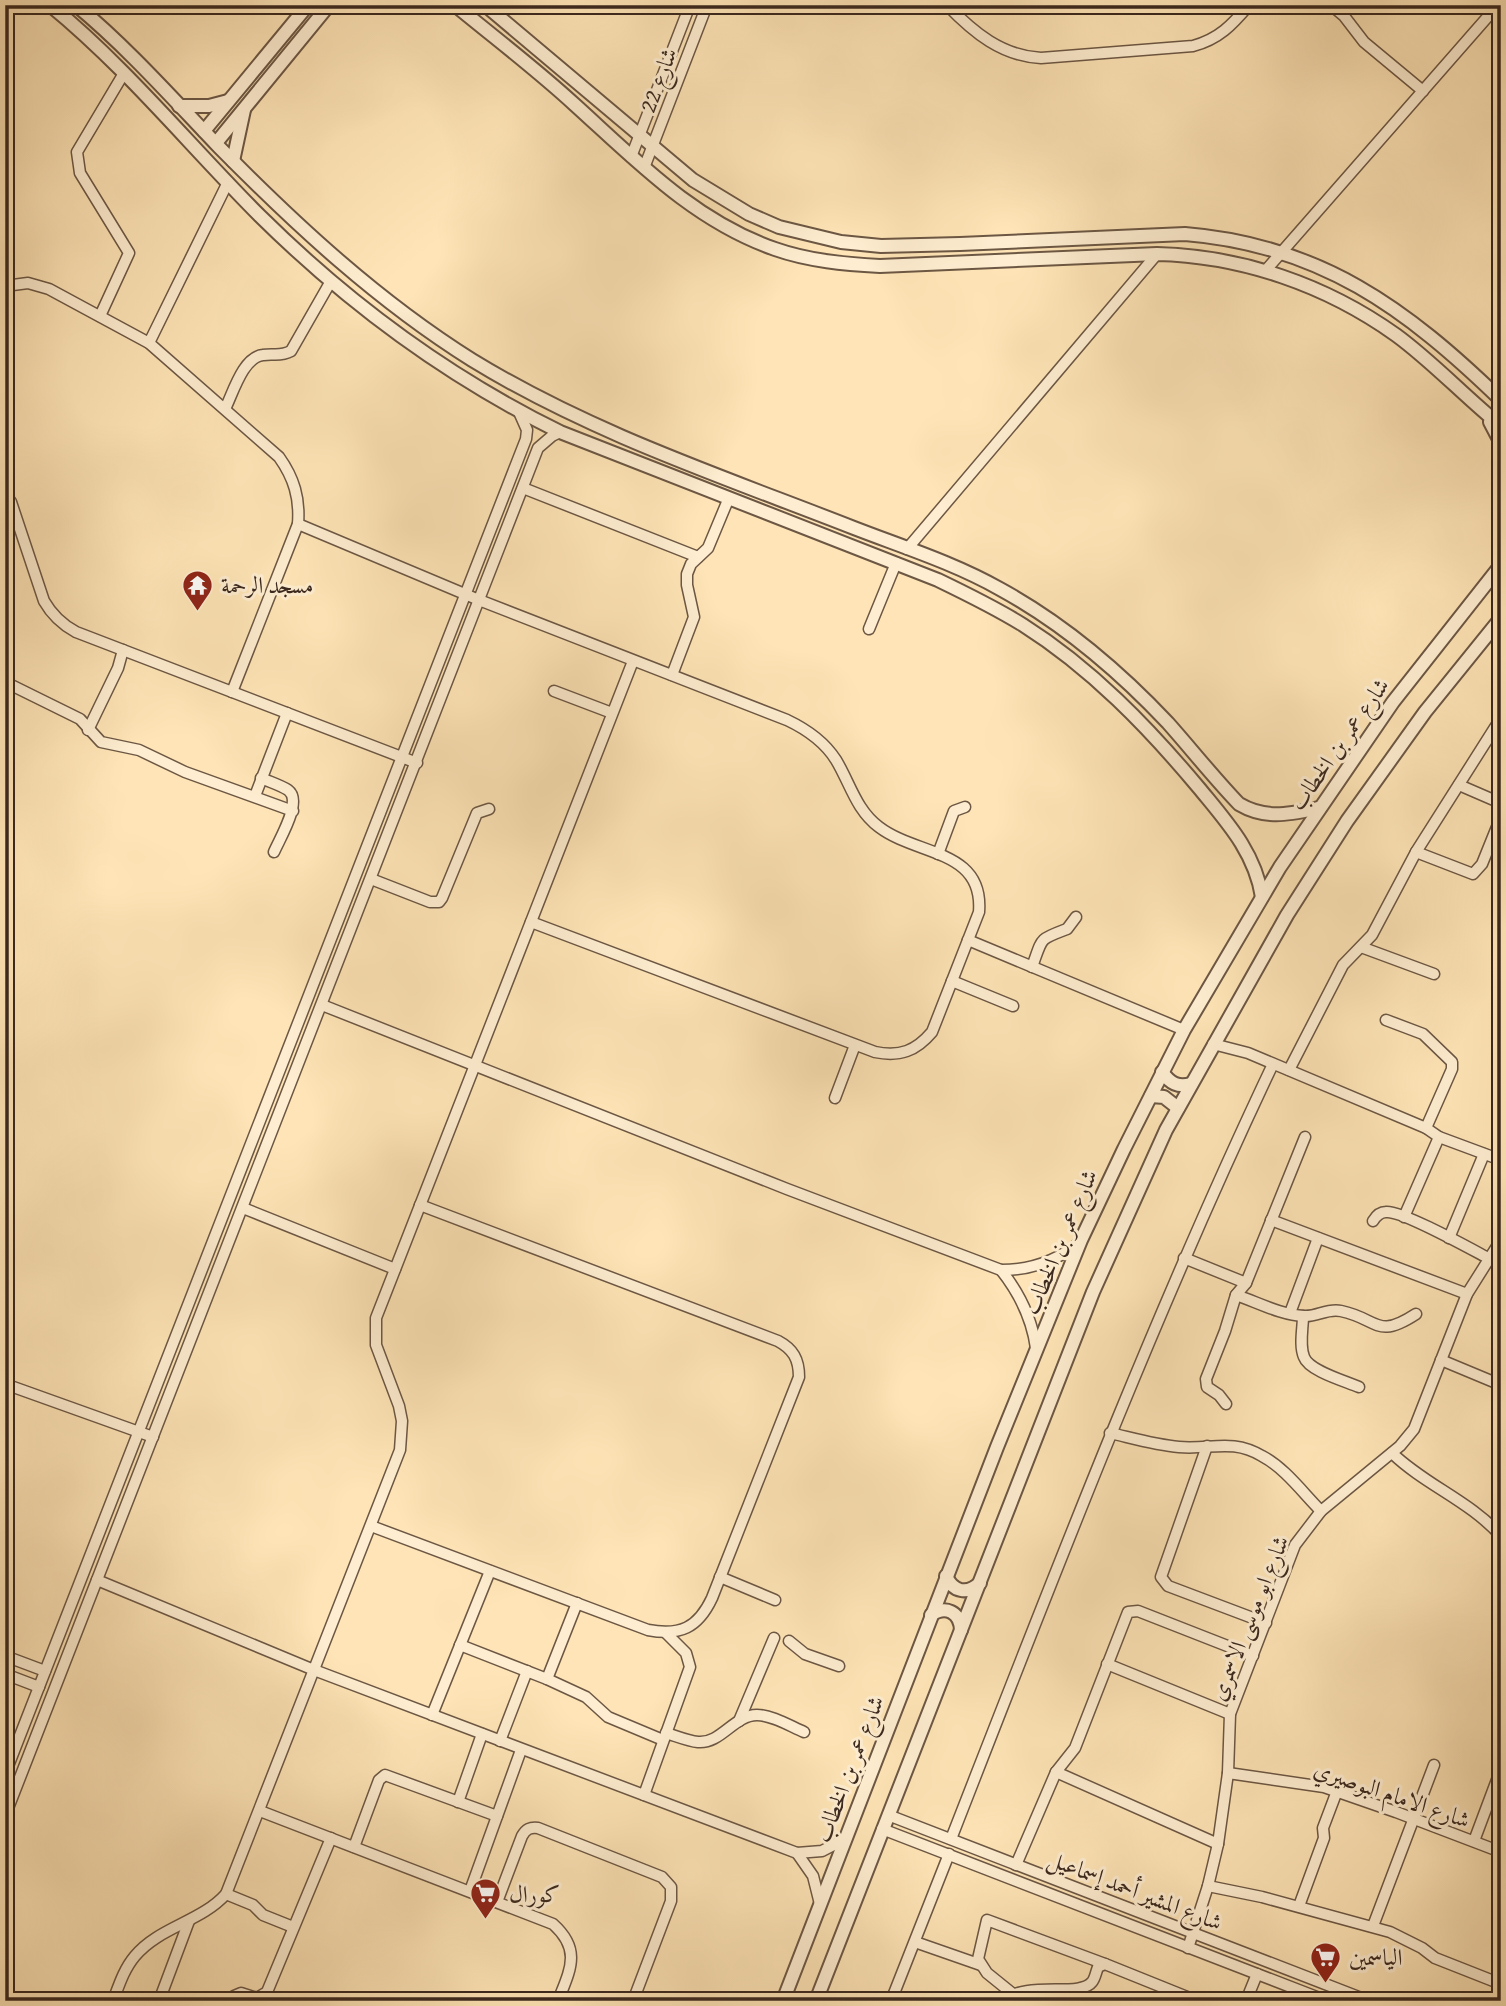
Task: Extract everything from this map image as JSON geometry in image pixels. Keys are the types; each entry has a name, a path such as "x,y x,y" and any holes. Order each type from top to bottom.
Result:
{"street":[{"path":"50,5 84,34 291,246 396,333 462,379 560,432 728,500 896,562 979,600 1024,626 1082,668 1167,749 1220,814 1255,866 1262,897"},
{"path":"76,5 113,38 308,234 408,316 488,369 568,414 970,574 1033,609 1104,659 1168,724 1239,804 1266,815 1284,815 1319,808"},
{"path":"204,131 308,5"},
{"path":"216,144 329,5"},
{"path":"455,5 572,102 631,157 693,208 739,234 776,249 835,263 880,266 1191,254 1266,270 1327,294 1399,337 1501,426"},
{"path":"485,5 693,180 749,214 788,230 841,242 881,246 1185,234 1221,237 1282,251 1363,288 1410,320 1501,398"},
{"name":"شارع 22","path":"631,157 691,5"},
{"name":"شارع 22","path":"644,168 707,5"},
{"path":"947,5 997,47 1026,57 1041,58 1193,46 1224,32 1249,5"},
{"path":"1331,5 1344,16 1364,42 1423,91"},
{"path":"1266,270 1498,5"},
{"path":"100,316 128,253 80,173 76,159 77,152 124,74"},
{"path":"179,106 199,107 228,101"},
{"path":"233,161 245,108"},
{"path":"149,343 228,182"},
{"path":"907,549 1157,254"},
{"path":"225,409 249,362 257,356 284,355 290,351 331,281"},
{"path":"5,286 28,283 39,285 149,343 279,457 288,469 298,495 298,524 232,692"},
{"path":"1352,308 1363,288"},
{"path":"396,333 407,326 408,316"},
{"path":"421,351 420,341 428,334 434,334"},
{"path":"5,1774 526,439 527,430 519,412"},
{"path":"1484,413 1501,443"},
{"path":"5,1816 538,448 544,441 560,432"},
{"path":"680,480 686,462"},
{"path":"523,488 698,557"},
{"path":"5,493 11,502 44,601 51,614 62,625 417,762"},
{"path":"672,675 694,617 687,574 691,564 708,548 728,500"},
{"path":"298,524 479,600 803,728 821,742 836,759 856,800 871,820 891,834 960,864 970,873 980,898 979,912 932,1032 922,1044 908,1052 891,1055 855,1045 531,922"},
{"path":"869,629 896,562"},
{"name":"شارع عمر بن الخطاب","path":"783,2001 946,1576 1081,1240 1162,1072 1262,897 1319,808 1431,651 1501,565"},
{"path":"1024,626 1033,609"},
{"path":"816,2001 1093,1292 1135,1194 1191,1084 1287,915 1347,821 1425,712 1501,618"},
{"path":"88,730 118,668 123,650"},
{"path":"113,2001 136,1954 158,1937 208,1910 226,1894 371,1526 400,1450 403,1435 399,1406 379,1358 374,1331 376,1318 633,661"},
{"path":"5,682 74,715 101,742 139,750 185,772 293,811"},
{"path":"554,691 612,713"},
{"path":"255,796 287,713"},
{"path":"1289,1070 1343,965 1372,935 1416,852 1501,718"},
{"path":"261,778 290,792 294,800 293,811 274,852"},
{"path":"1459,785 1496,801 1501,806"},
{"path":"938,854 954,811 965,807"},
{"path":"371,879 430,902 439,902 477,813 489,809"},
{"path":"1416,852 1473,874 1480,869 1501,817"},
{"path":"1032,967 1044,939 1054,932 1067,929 1076,917"},
{"path":"968,940 1184,1030"},
{"path":"1361,947 1434,974"},
{"path":"952,981 1013,1006"},
{"path":"322,1004 787,1189 1001,1270 1023,1269 1044,1263 1064,1254 1081,1240"},
{"path":"1386,1020 1428,1038 1452,1062 1452,1069 1426,1128"},
{"path":"1213,1044 1248,1052 1426,1128 1439,1137 1501,1160"},
{"path":"835,1098 855,1045"},
{"path":"951,1839 1110,1433 1184,1258 1273,1063"},
{"path":"1162,1072 1176,1085 1191,1084"},
{"path":"1151,1096 1164,1097 1178,1108"},
{"path":"1226,1404 1207,1387 1206,1379 1226,1331 1236,1295 1246,1283 1305,1137"},
{"path":"1404,1217 1439,1137"},
{"path":"1450,1238 1484,1154"},
{"path":"371,1526 648,1630 666,1633 681,1630 694,1623 705,1612 799,1377 795,1355 788,1346 778,1341 420,1205"},
{"path":"243,1208 395,1269"},
{"path":"1373,1221 1376,1216 1386,1212 1404,1217 1488,1258"},
{"path":"1271,1220 1467,1294"},
{"path":"1290,1313 1318,1238"},
{"name":"شارع ابو موسى الاسمري","path":"1188,1948 1218,1844 1228,1773 1230,1714 1295,1545 1321,1511 1392,1453 1414,1429 1467,1294 1501,1240"},
{"path":"1184,1258 1246,1283"},
{"path":"1001,1270 1023,1304 1033,1329 1037,1351"},
{"path":"1236,1295 1303,1316 1337,1310 1385,1328 1400,1324 1416,1314"},
{"path":"1303,1316 1304,1359 1313,1368 1359,1387"},
{"path":"1441,1360 1501,1385"},
{"path":"5,1384 153,1437"},
{"path":"1110,1433 1176,1447 1234,1445 1265,1457 1321,1511"},
{"path":"1207,1446 1161,1577 1168,1586 1266,1623"},
{"path":"1392,1453 1425,1480 1474,1510 1501,1536"},
{"path":"432,1714 491,1571"},
{"path":"946,1576 956,1589 965,1591 980,1583"},
{"path":"720,1577 775,1600"},
{"path":"97,1580 314,1670 797,1853 822,1852 845,1839"},
{"path":"547,1679 576,1603"},
{"path":"931,1615 948,1609 961,1621 961,1630"},
{"path":"1016,1865 1056,1772 1075,1748 1126,1615 1135,1610 1253,1656"},
{"path":"644,1795 690,1667 686,1653 666,1633"},
{"path":"739,1721 774,1638"},
{"path":"789,1641 803,1653 839,1666"},
{"path":"460,1645 586,1697 608,1717 665,1736 705,1742 746,1717 762,1715 804,1731"},
{"path":"5,1656 45,1671"},
{"path":"1107,1664 1230,1714"},
{"path":"500,1741 527,1671"},
{"path":"5,1675 39,1687"},
{"path":"458,1802 482,1734"},
{"path":"470,1891 521,1750"},
{"path":"1373,1926 1434,1765"},
{"path":"1474,1841 1501,1769"},
{"path":"1056,1772 1218,1844"},
{"name":"شارع الامام البوصيري","path":"1228,1773 1290,1781 1337,1791 1501,1852"},
{"path":"354,1847 381,1777 389,1776 497,1816"},
{"path":"1299,1906 1324,1838 1323,1828 1337,1791"},
{"path":"260,1811 553,1924 563,1933 572,1957 558,2001"},
{"name":"شارع المشير أحمد إسماعيل","path":"888,1815 1369,2001"},
{"path":"497,1902 522,1836 525,1830 531,1827 662,1877 671,1887 671,1901 633,2001"},
{"name":"شارع المشير أحمد إسماعيل","path":"882,1829 1327,2001"},
{"path":"231,2001 241,1993 257,1998 265,1996 331,1838"},
{"path":"797,1853 813,1876 820,1903"},
{"path":"908,2001 892,1998 949,1854"},
{"path":"1208,1886 1373,1926 1406,1939 1435,1958 1501,1984"},
{"path":"226,1894 253,1905 263,1915 293,1927"},
{"path":"981,1965 978,1953 987,1920 1197,2001"},
{"path":"159,2001 189,1921"},
{"path":"915,1942 981,1965 1013,1994"},
{"path":"1003,2001 1013,1994 1031,1989 1082,1988 1092,1982 1098,1967 1105,1964"},
{"path":"1246,2001 1257,1974"}],"place":[{"name":"مسجد الرحمة","path":"198,612"},
{"name":"كورال","path":"486,1921"},
{"name":"الياسمين","path":"1326,1984"}]}
